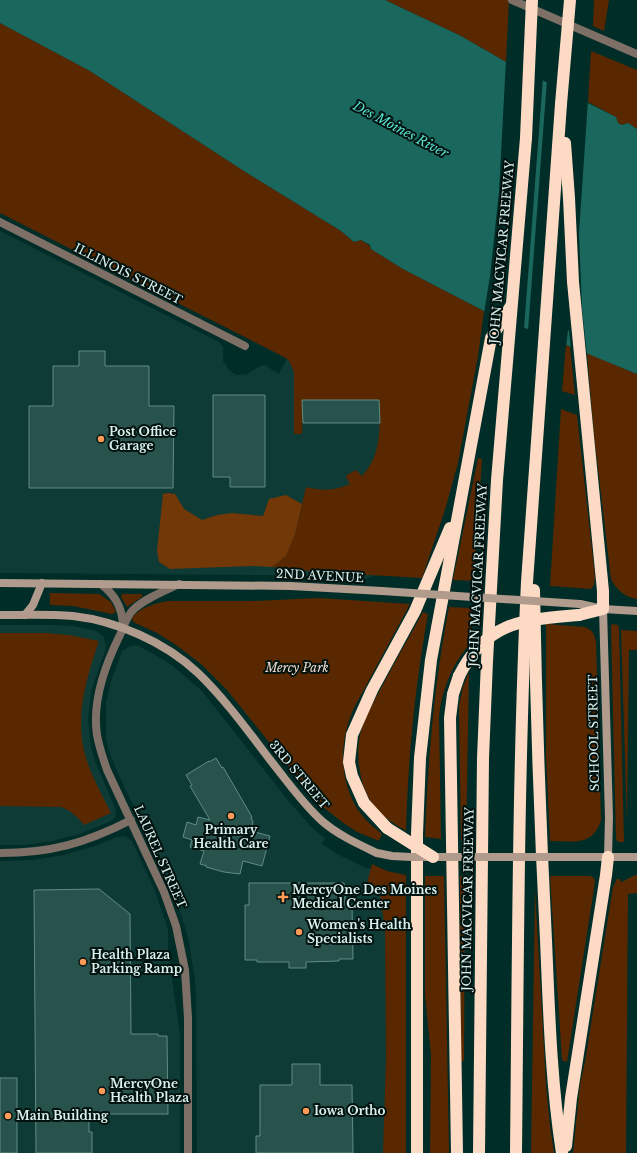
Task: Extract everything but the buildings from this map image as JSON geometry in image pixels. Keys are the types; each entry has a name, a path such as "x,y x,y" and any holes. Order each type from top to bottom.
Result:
{"highway":[{"name":"JOHN MACVICAR FREEWAY","path":"479,1153 483,758 491,576 502,420 526,138 532,0"},
{"path":"516,1153 521,728 527,589 570,0"},
{"path":"457,1153 450,718 453,694 464,665 479,646 501,629 520,621 580,609 603,609 603,592 573,282 562,104"},
{"path":"417,1153 417,834 420,758 431,660 491,338 513,302"},
{"path":"533,503 539,797 551,1049 557,1124 563,1153"},
{"path":"433,857 387,828 364,804 352,776 349,762 352,735 372,690 415,611 459,505"},
{"path":"563,1153 570,1098 608,857"}],"main road":[{"name":"2ND AVENUE","path":"0,583 291,586 382,591 580,609"},
{"path":"25,615 33,605 42,583"},
{"path":"603,609 637,611"},
{"name":"SCHOOL STREET","path":"603,609 609,817 608,857"},
{"path":"0,615 74,616 93,619 123,628"},
{"name":"3RD STREET","path":"123,628 170,651 197,672 219,695 306,805 322,822 358,844 377,852 392,856 637,857"}],"street":[{"path":"512,0 637,54"},
{"name":"ILLINOIS STREET","path":"0,222 245,346"},
{"path":"101,584 109,590 117,602 122,616 123,628"},
{"name":"LAUREL STREET","path":"179,584 148,599 133,610 128,617 115,644 99,692 96,716 97,734 101,753 107,770 164,892 176,926 185,970 188,1018 188,1153"},
{"path":"0,853 24,853 67,846 102,834 131,820"}],"shaded area":[{"path":"0,231 219,342 223,347 223,361 229,370 237,375 247,374 260,366 265,365 279,374 295,344 431,415 376,575 365,579 269,575 0,573"},
{"path":"163,494 175,494 184,509 202,520 217,515 232,513 263,516 269,499 286,495 302,504 295,534 286,556 272,567 252,566 170,569 159,562 157,551"},
{"path":"0,625 74,626 96,631 104,637 106,648 91,691 88,719 91,747 95,761 116,810 115,817 111,821 80,834 52,841 24,845 0,845"},
{"name":"MercyOne Des Moines Medical Center","path":"137,645 173,666 202,691 287,799 313,829 325,838 322,844 337,854 364,867 388,874 397,1153 197,1153 196,999 195,980 189,942 172,888 116,769 108,748 106,737 106,703 111,681 122,651 130,646"},
{"path":"125,836 132,841 155,891 168,929 168,950 180,1035 180,1153 0,1153 0,861 33,860 64,855 117,837"}],"green space":[{"path":"385,0 509,0 506,62 461,36"},
{"path":"594,0 609,0 604,31 593,26"},
{"path":"0,23 90,71 247,173 341,231 354,242 361,240 370,246 371,249 403,269 484,311 478,356 458,463 445,510 422,578 318,572 272,567 286,556 295,534 306,487 323,490 339,488 350,484 346,477 347,475 356,470 362,476 369,468 378,440 380,420 379,400 303,400 302,434 294,434 294,372 286,358 0,213"},
{"path":"591,51 637,70 637,129 628,123 622,125 618,123 616,117 588,102"},
{"path":"566,345 570,346 575,395 562,391"},
{"path":"587,353 637,374 637,599 629,597 621,592 611,579 594,434"},
{"path":"561,409 577,415 595,577 594,585 591,589 550,586"},
{"path":"478,458 482,459 474,581 453,580"},
{"path":"50,593 99,594 111,602 116,612 112,614 73,606 50,605"},
{"path":"122,594 141,594 143,596 127,607 121,597"},
{"name":"Mercy Park","path":"319,598 410,604 355,706 346,732 344,745 344,772 351,798 363,817 382,834 379,841 357,832 318,803 227,690 201,664 157,633 133,622 132,618 144,608 169,601 255,601"},
{"path":"449,607 472,608 471,643 458,659 453,668 445,687 440,707 441,839 425,837 432,722 439,664"},
{"path":"423,612 428,614 419,668 413,722 408,776 406,831 389,820 372,804 363,785 360,774 358,752 363,724"},
{"path":"546,624 585,627 592,632 596,641 601,820 593,835 581,841 550,841 546,754"},
{"path":"612,624 618,625 619,629 624,842 618,842 616,839"},
{"path":"621,630 637,631 637,650 629,650 627,824"},
{"path":"0,633 46,633 69,635 99,641 86,684 81,713 81,728 88,765 111,813 84,825 74,814 61,807 0,806"},
{"path":"469,672 466,841 461,841 459,706 463,687"},
{"path":"372,864 387,871 406,875 406,1153 383,1153 386,1058 385,929 379,888 367,883"},
{"path":"637,875 637,893 628,894 626,1153 573,1153 580,1085 613,887 617,879 620,879 621,882"},
{"path":"425,876 444,876 449,1153 430,1153 431,1055 425,995"},
{"path":"460,876 465,876 464,1061 461,1061"},
{"path":"550,876 590,876 594,878 595,882 567,1062 562,1060"},
{"path":"535,890 546,1085 554,1153 531,1153"}],"water":[{"name":"Des Moines River","path":"0,0 385,0 461,36 506,62 616,117 618,123 622,125 628,123 637,129 637,374 484,311 403,269 371,249 370,245 361,240 354,242 341,231 247,173 90,71 0,23"}],"pier":[{"path":"506,60 543,78 524,329 484,313 490,276 499,192"},
{"path":"547,80 588,100 579,233 582,308 587,355 571,349 568,330 566,347 528,331"}],"place":[{"name":"Post Office Garage","path":"101,439"},
{"name":"Primary Health Care","path":"231,816"},
{"name":"MercyOne Des Moines Medical Center","path":"283,897"},
{"name":"Women's Health Specialists","path":"299,932"},
{"name":"Health Plaza Parking Ramp","path":"83,962"},
{"name":"MercyOne Health Plaza","path":"102,1091"},
{"name":"Iowa Ortho","path":"306,1111"},
{"name":"Main Building","path":"8,1116"}]}
